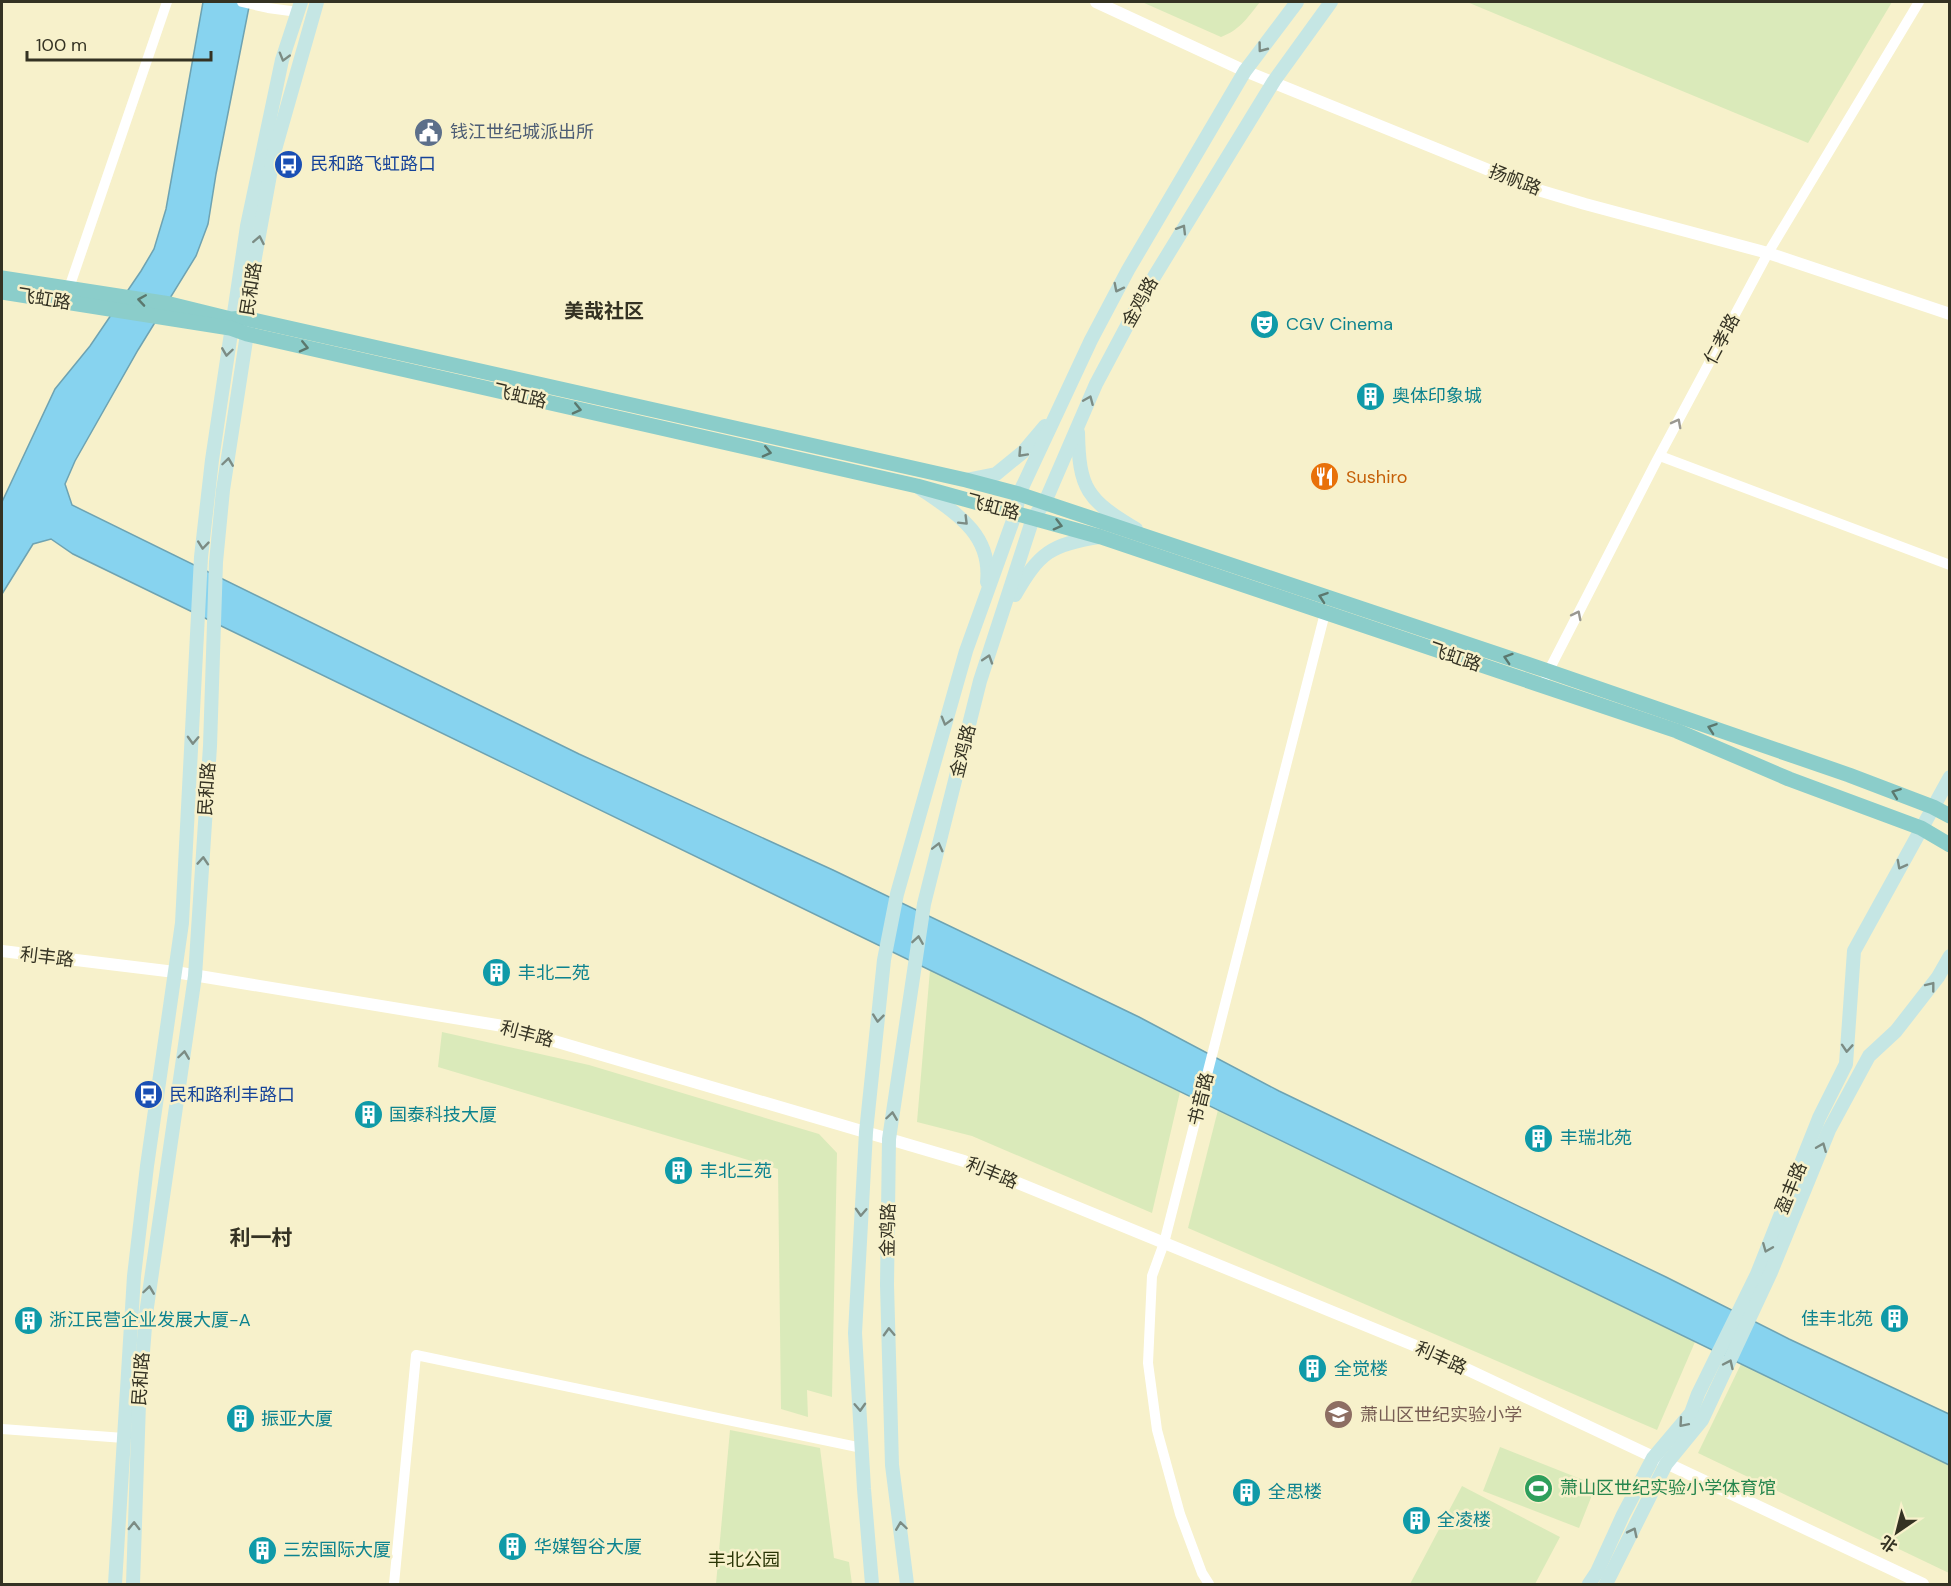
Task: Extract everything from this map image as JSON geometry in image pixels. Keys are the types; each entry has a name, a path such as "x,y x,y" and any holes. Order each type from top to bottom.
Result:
{"main road":[{"name":"民和路","path":"235,322 274,153 316,2"},
{"name":"金鸡路","path":"872,1584 855,1333 866,1132 884,960 897,894 966,651 1016,512 1019,494 1091,340 1128,270 1245,71 1297,2"},
{"name":"金鸡路","path":"908,1584 892,1465 887,1286 889,1139 924,904 981,681 1033,518 1045,502 1096,384 1146,290 1274,81 1331,2"},
{"name":"民和路","path":"114,1584 134,1276 147,1166 183,923 201,557 212,460 235,322 247,226 282,60 300,7"},
{"name":"飞虹路","path":"2,278 69,288 111,302"},
{"name":"飞虹路","path":"2,292 111,302 235,322 966,480 1019,494 1548,671 1849,775 1933,807 1950,816"},
{"name":"飞虹路","path":"235,322 247,334 917,486 1101,537 1677,731 1789,779 1921,828 1950,845"},
{"name":"民和路","path":"133,1584 139,1403 146,1314 195,976 210,746 216,562 225,479 247,334"},
{"path":"966,480 996,474 1011,464 1059,408"},
{"path":"1078,426 1078,459 1083,482 1094,499 1106,511 1153,539"},
{"path":"917,486 956,513 973,531 984,549 988,569 985,600"},
{"path":"999,624 1030,568 1039,559 1053,548 1073,541 1101,537"},
{"name":"盈丰路","path":"1589,1584 1653,1458 1692,1413 1698,1394 1757,1274 1818,1118 1846,1064 1854,951 1950,777"},
{"name":"盈丰路","path":"1606,1584 1666,1464 1702,1420 1771,1272 1829,1130 1869,1056 1896,1030 1938,977 1950,956"}],"street":[{"path":"69,288 167,2"},
{"path":"242,2 268,8 300,7"},
{"name":"扬帆路","path":"1096,2 1245,71 1538,190 1768,253 1950,314"},
{"name":"仁孝路","path":"1541,686 1768,253 1919,2"},
{"path":"1660,456 1950,565"},
{"name":"书音路","path":"1209,1584 1202,1573 1177,1504 1157,1430 1148,1363 1152,1276 1164,1243 1198,1113 1325,613"},
{"name":"利丰路","path":"2,951 176,972 503,1026 964,1161 1428,1352 1923,1584"},
{"path":"394,1584 416,1355 862,1448"},
{"path":"2,1429 124,1438"}],"green space":[{"path":"1142,2 1260,2 1239,27 1221,37"},
{"path":"1467,2 1892,2 1808,143"},
{"path":"930,970 1180,1092 1152,1213 972,1136 917,1122"},
{"path":"442,1032 589,1065 819,1134 837,1153 832,1397 807,1390 808,1417 781,1409 778,1169 438,1067"},
{"path":"1218,1110 1695,1342 1657,1430 1188,1228"},
{"path":"1741,1364 1949,1464 1949,1573 1698,1453"},
{"name":"丰北公园","path":"730,1430 820,1448 834,1558 849,1562 852,1584 716,1584"},
{"name":"萧山区世纪实验小学体育馆","path":"1500,1447 1596,1485 1579,1528 1483,1491"},
{"path":"1462,1486 1560,1537 1535,1584 1410,1584"}],"water":[{"path":"203,2 250,2 208,224 196,256 138,350 75,461 65,484 72,505 579,754 833,870 1139,1017 1279,1091 1666,1277 1789,1339 1949,1414 1949,1465 73,554 51,539 33,544 2,594 2,502 55,389 90,346 154,249 166,209"}],"place":[{"name":"钱江世纪城派出所","path":"429,132"},
{"name":"民和路飞虹路口","path":"289,164"},
{"name":"CGV Cinema","path":"1265,324"},
{"name":"奥体印象城","path":"1371,396"},
{"name":"Sushiro","path":"1325,477"},
{"name":"丰北二苑","path":"497,973"},
{"name":"民和路利丰路口","path":"148,1095"},
{"name":"国泰科技大厦","path":"368,1115"},
{"name":"丰瑞北苑","path":"1539,1138"},
{"name":"丰北三苑","path":"679,1171"},
{"name":"佳丰北苑","path":"1894,1319"},
{"name":"浙江民营企业发展大厦-A","path":"28,1320"},
{"name":"全觉楼","path":"1313,1369"},
{"name":"萧山区世纪实验小学","path":"1339,1415"},
{"name":"振亚大厦","path":"240,1419"},
{"name":"萧山区世纪实验小学体育馆","path":"1539,1488"},
{"name":"全思楼","path":"1247,1492"},
{"name":"全凌楼","path":"1416,1520"},
{"name":"华媒智谷大厦","path":"513,1547"},
{"name":"三宏国际大厦","path":"262,1550"}],"district":[{"name":"美哉社区","path":"604,311"},
{"name":"利一村","path":"261,1238"}]}
